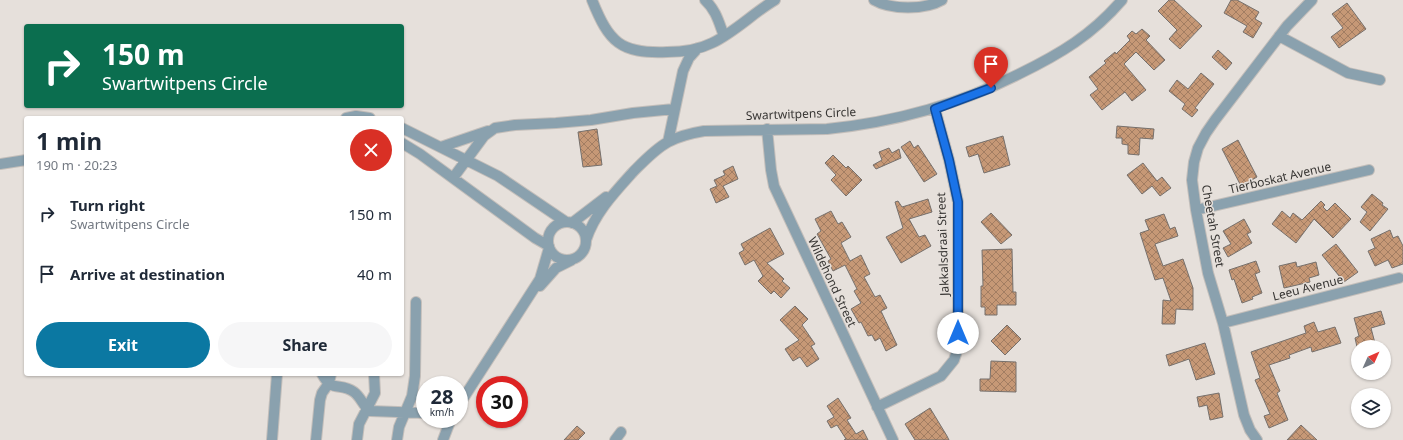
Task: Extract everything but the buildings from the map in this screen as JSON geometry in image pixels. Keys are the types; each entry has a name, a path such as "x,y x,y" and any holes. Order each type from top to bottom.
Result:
{"street":[{"path":"592,0 606,30 615,41 625,48 639,52 657,53 679,52 712,43 775,0"},
{"path":"705,0 711,6 716,15 724,36"},
{"path":"874,0 891,6 918,6 932,4 942,0"},
{"name":"Swartwitpens Circle","path":"586,240 589,230 596,217 613,193 644,161 668,142 690,133 704,131 844,127 881,122 935,109 991,88 1025,72 1061,52 1094,29 1122,0"},
{"name":"Cheetah Street","path":"1256,440 1244,415 1223,323 1208,273 1192,180 1194,162 1198,148 1206,132 1287,26 1312,0"},
{"path":"1280,36 1348,73 1380,80"},
{"path":"668,142 683,71 689,58 698,48"},
{"path":"441,147 495,128 515,125 591,120 632,113 674,109"},
{"name":"Jakkalsdraai Street","path":"877,407 941,376 954,360 958,348 958,202 949,160 935,109"},
{"path":"453,178 484,136 495,128"},
{"path":"404,129 498,176 582,229 586,240 582,252 573,259 556,268 525,304"},
{"name":"Wildehond Street","path":"767,129 774,186 893,440"},
{"path":"404,144 549,247 556,257 567,260 573,259"},
{"path":"0,164 24,160"},
{"name":"Tierboskat Avenue","path":"1196,210 1369,170"},
{"name":"Swartwitpens Circle","path":"569,222 613,193"},
{"path":"468,391 540,279 549,247 548,241 550,232 557,225 569,222"},
{"name":"Leeu Avenue","path":"1223,323 1399,278"},
{"path":"397,440 399,427 404,412 412,396 415,376 416,302"},
{"path":"272,440 277,376"},
{"path":"357,440 359,424 375,393 374,376"},
{"path":"330,379 332,386 347,388 354,392 370,411 416,413"},
{"path":"316,440 320,400 322,393 330,379"},
{"path":"443,440 448,428"}],"route":[{"path":"958,333 958,202 949,160 935,109 991,88"}]}
